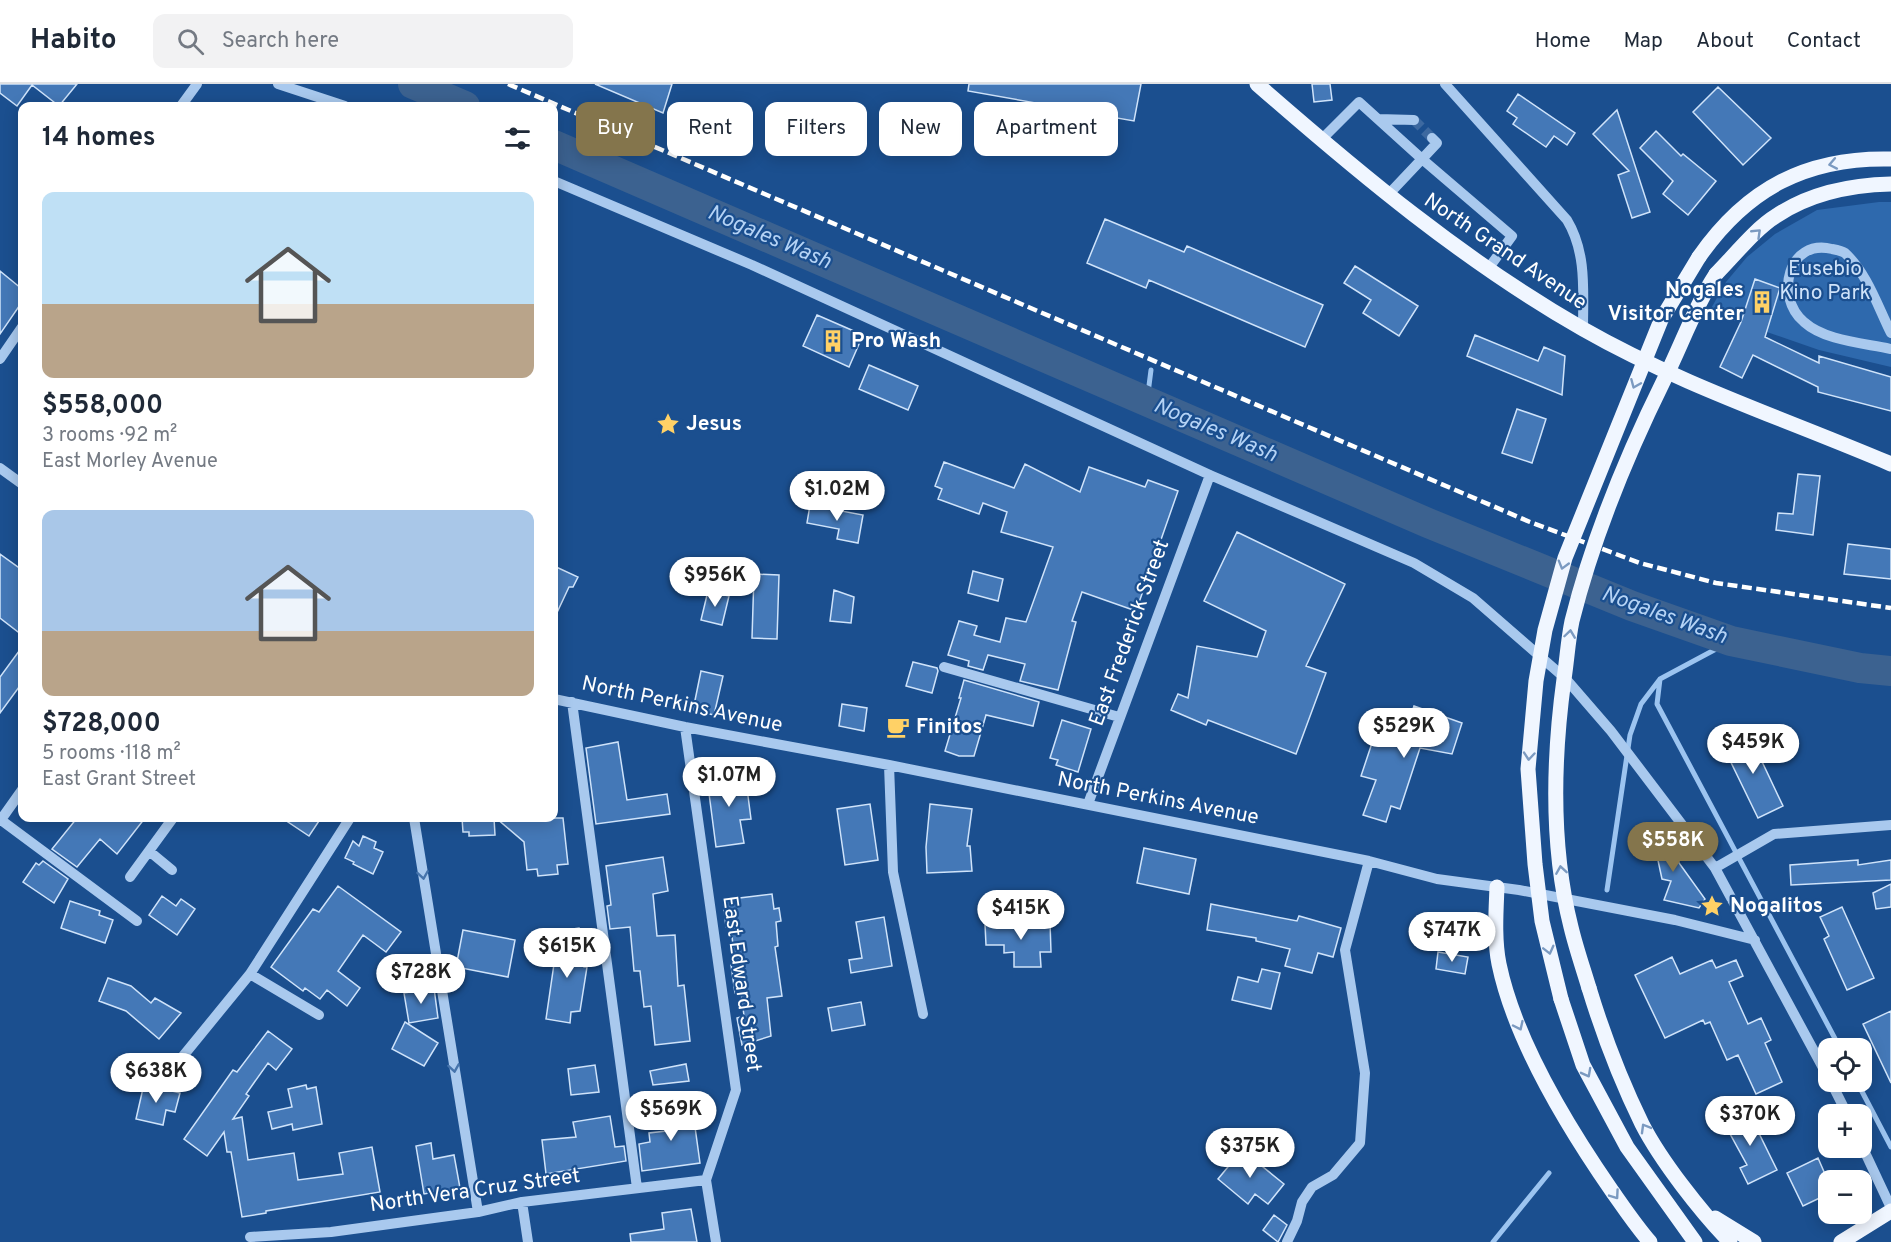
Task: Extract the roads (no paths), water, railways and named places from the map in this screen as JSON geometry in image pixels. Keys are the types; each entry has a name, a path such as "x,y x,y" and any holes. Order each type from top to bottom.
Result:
{"main road":[{"name":"North Grand Avenue","path":"1257,84 1387,196 1488,269 1583,329 1692,384 1891,464"},
{"path":"1695,1242 1627,1147 1583,1065 1561,999 1542,921 1528,769 1536,681 1545,630 1565,558 1661,320 1718,229 1753,198 1797,173 1833,163 1891,159"},
{"path":"1730,1242 1702,1210 1643,1126 1619,1072 1570,926 1558,842 1556,795 1560,707 1572,623 1589,561 1623,465 1675,357 1698,303 1716,274 1775,216 1815,196 1861,185 1891,184"},
{"path":"1497,887 1496,928 1499,963 1513,1012 1547,1085 1585,1151 1650,1242"},
{"path":"1841,1242 1891,1209"},
{"path":"1702,1210 1754,1242"},
{"path":"1832,1242 1855,1233"}],"street":[{"path":"184,102 197,84"},
{"path":"278,84 315,101"},
{"path":"1445,84 1576,234 1581,254 1583,329"},
{"path":"1322,139 1359,102 1512,236 1488,269"},
{"path":"1378,118 1414,120"},
{"path":"1387,196 1437,143 1432,138"},
{"path":"558,183 752,265 1210,475 1414,563 1473,598 1566,679 1611,731 1715,868 1818,1058"},
{"path":"1891,333 1860,272 1844,252 1825,247 1810,249 1793,260 1786,282 1791,306 1804,322 1829,336 1891,349"},
{"path":"0,359 18,333"},
{"path":"0,468 18,481"},
{"name":"East Frederick Street","path":"1088,804 1210,475"},
{"path":"944,667 1119,717"},
{"name":"North Perkins Avenue","path":"558,700 685,728 889,765 1369,861 1437,879 1497,887 1675,920 1755,940"},
{"path":"572,702 637,1188"},
{"name":"East Edward Street","path":"685,728 736,1090 706,1180 716,1242"},
{"path":"889,765 893,872 923,1014"},
{"path":"18,795 0,820 137,921"},
{"path":"130,877 170,822"},
{"path":"170,1072 250,974 347,822"},
{"path":"415,822 478,1212"},
{"path":"1715,868 1774,834 1891,825"},
{"path":"149,851 172,870"},
{"path":"1287,1242 1297,1221 1302,1202 1312,1187 1333,1175 1360,1143 1365,1073 1345,950 1369,861"},
{"path":"250,974 319,1015"},
{"path":"1868,1158 1891,1209"},
{"name":"North Vera Cruz Street","path":"250,1238 331,1237 478,1212 522,1202 706,1180"},
{"path":"522,1202 528,1242"}],"waterway":[{"name":"Nogales Wash","path":"413,84 456,102"},
{"name":"Nogales Wash","path":"558,147 1428,523 1632,606 1731,641 1860,668 1891,671"},
{"path":"1147,401 1151,370"},
{"path":"1607,890 1630,735 1641,704 1660,679 1731,641"},
{"path":"1660,679 1657,704 1835,1038"},
{"path":"1862,1092 1891,1147"},
{"path":"1493,1242 1549,1173"}],"tunnel":[{"path":"1414,120 1432,138"}],"railway":[{"path":"508,84 550,102"},
{"path":"558,105 1530,522 1640,563 1716,583 1891,608"}],"place":[{"name":"Nogales Visitor Center","path":"1762,302"},
{"name":"Pro Wash","path":"833,341"},
{"name":"Jesus","path":"668,424"},
{"name":"Finitos","path":"898,727"},
{"name":"Nogalitos","path":"1712,906"}],"park label":[{"name":"Eusebio Kino Park","path":"1825,281"}]}
